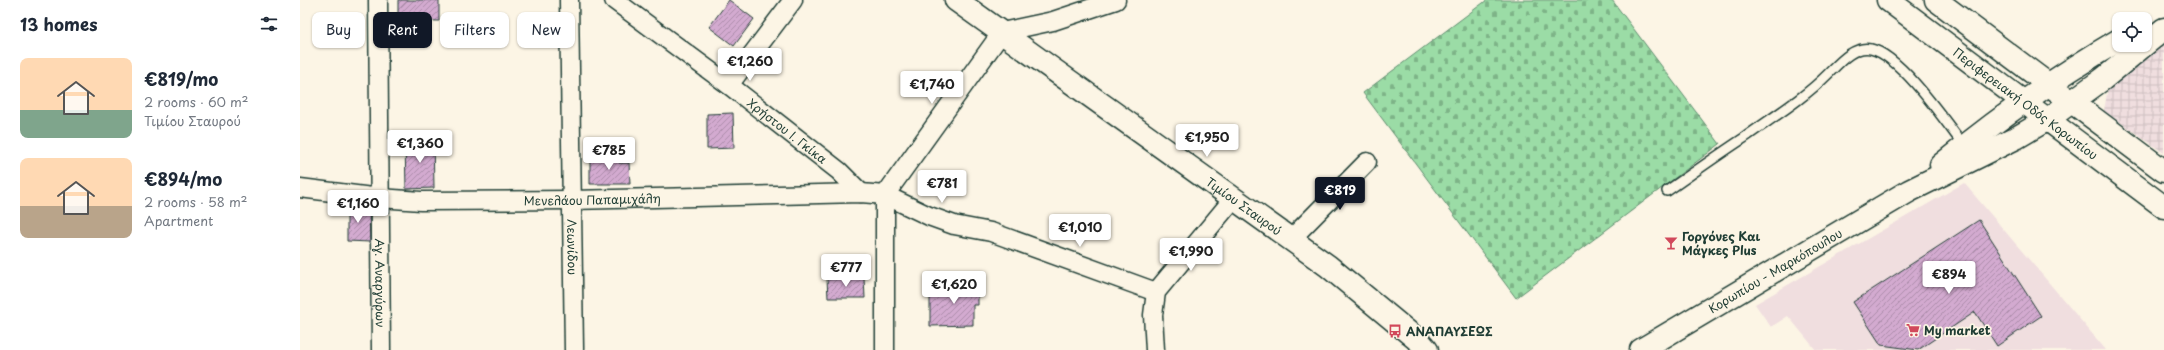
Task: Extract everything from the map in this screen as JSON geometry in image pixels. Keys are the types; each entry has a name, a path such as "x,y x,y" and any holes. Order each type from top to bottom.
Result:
{"main road":[{"name":"Τιμίου Σταυρού","path":"956,0 1328,266 1420,342 1427,350"},
{"name":"Περιφερειακή Οδός Κορωπίου","path":"1888,0 2164,207"},
{"path":"1936,0 2164,171"},
{"path":"2152,22 2164,16"},
{"name":"Κορωπίου - Μαρκόπουλου","path":"1641,350 1909,191 2016,138 2048,119 2073,102 2164,30"},
{"name":"Κορωπίου - Μαρκόπουλου","path":"1909,191 1964,146 2024,101 2077,64 2112,44"}],"street":[{"name":"Αγ. Αναργύρων","path":"378,0 382,350"},
{"name":"Λεωνίδου","path":"569,0 574,350"},
{"name":"Χρήστου Ι. Γκίκα","path":"614,0 729,85 839,171 861,193"},
{"path":"729,85 793,0"},
{"path":"884,350 885,195 1002,32 1053,20 1116,0"},
{"path":"1291,239 1368,162"},
{"name":"Μενελάου Παπαμιχάλη","path":"300,188 380,198 421,201 572,200 861,193 885,195"},
{"path":"885,195 929,216 954,224 991,232 1156,292"},
{"path":"1155,350 1153,315 1156,292 1234,198"}],"lane":[{"path":"1667,192 1789,107 1815,87 1843,59 1856,50 1870,49 1882,54 1904,73 1922,92 1964,146"}],"shaded area":[{"path":"2164,40 2164,153 2104,111 2109,82 2148,52 2152,52 2152,49"},
{"path":"1964,183 2106,350 1816,350 1788,316 1771,327 1755,304"}],"green space":[{"path":"1487,0 1612,0 1720,144 1516,298 1363,93"}],"building":[{"path":"398,0 439,0 439,21 432,21 432,12 398,12"},
{"path":"729,0 754,19 734,46 709,27"},
{"path":"733,113 734,148 707,149 707,114"},
{"path":"433,137 434,188 406,189 405,142 415,142 415,138"},
{"path":"619,156 619,163 629,163 630,184 590,184 590,157"},
{"path":"347,206 369,208 370,242 347,241"},
{"path":"1979,220 2041,316 1997,346 1975,312 1918,350 1881,345 1853,302"},
{"path":"864,278 865,298 828,298 827,279"},
{"path":"978,284 978,305 973,305 973,325 930,326 930,290 947,290 947,285"}],"place":[{"name":"Γοργόνες Και Μάγκες Plus","path":"1671,243"},
{"name":"My market","path":"1913,330"},
{"name":"ΑΝΑΠΑΥΣΕΩΣ","path":"1395,331"}]}
